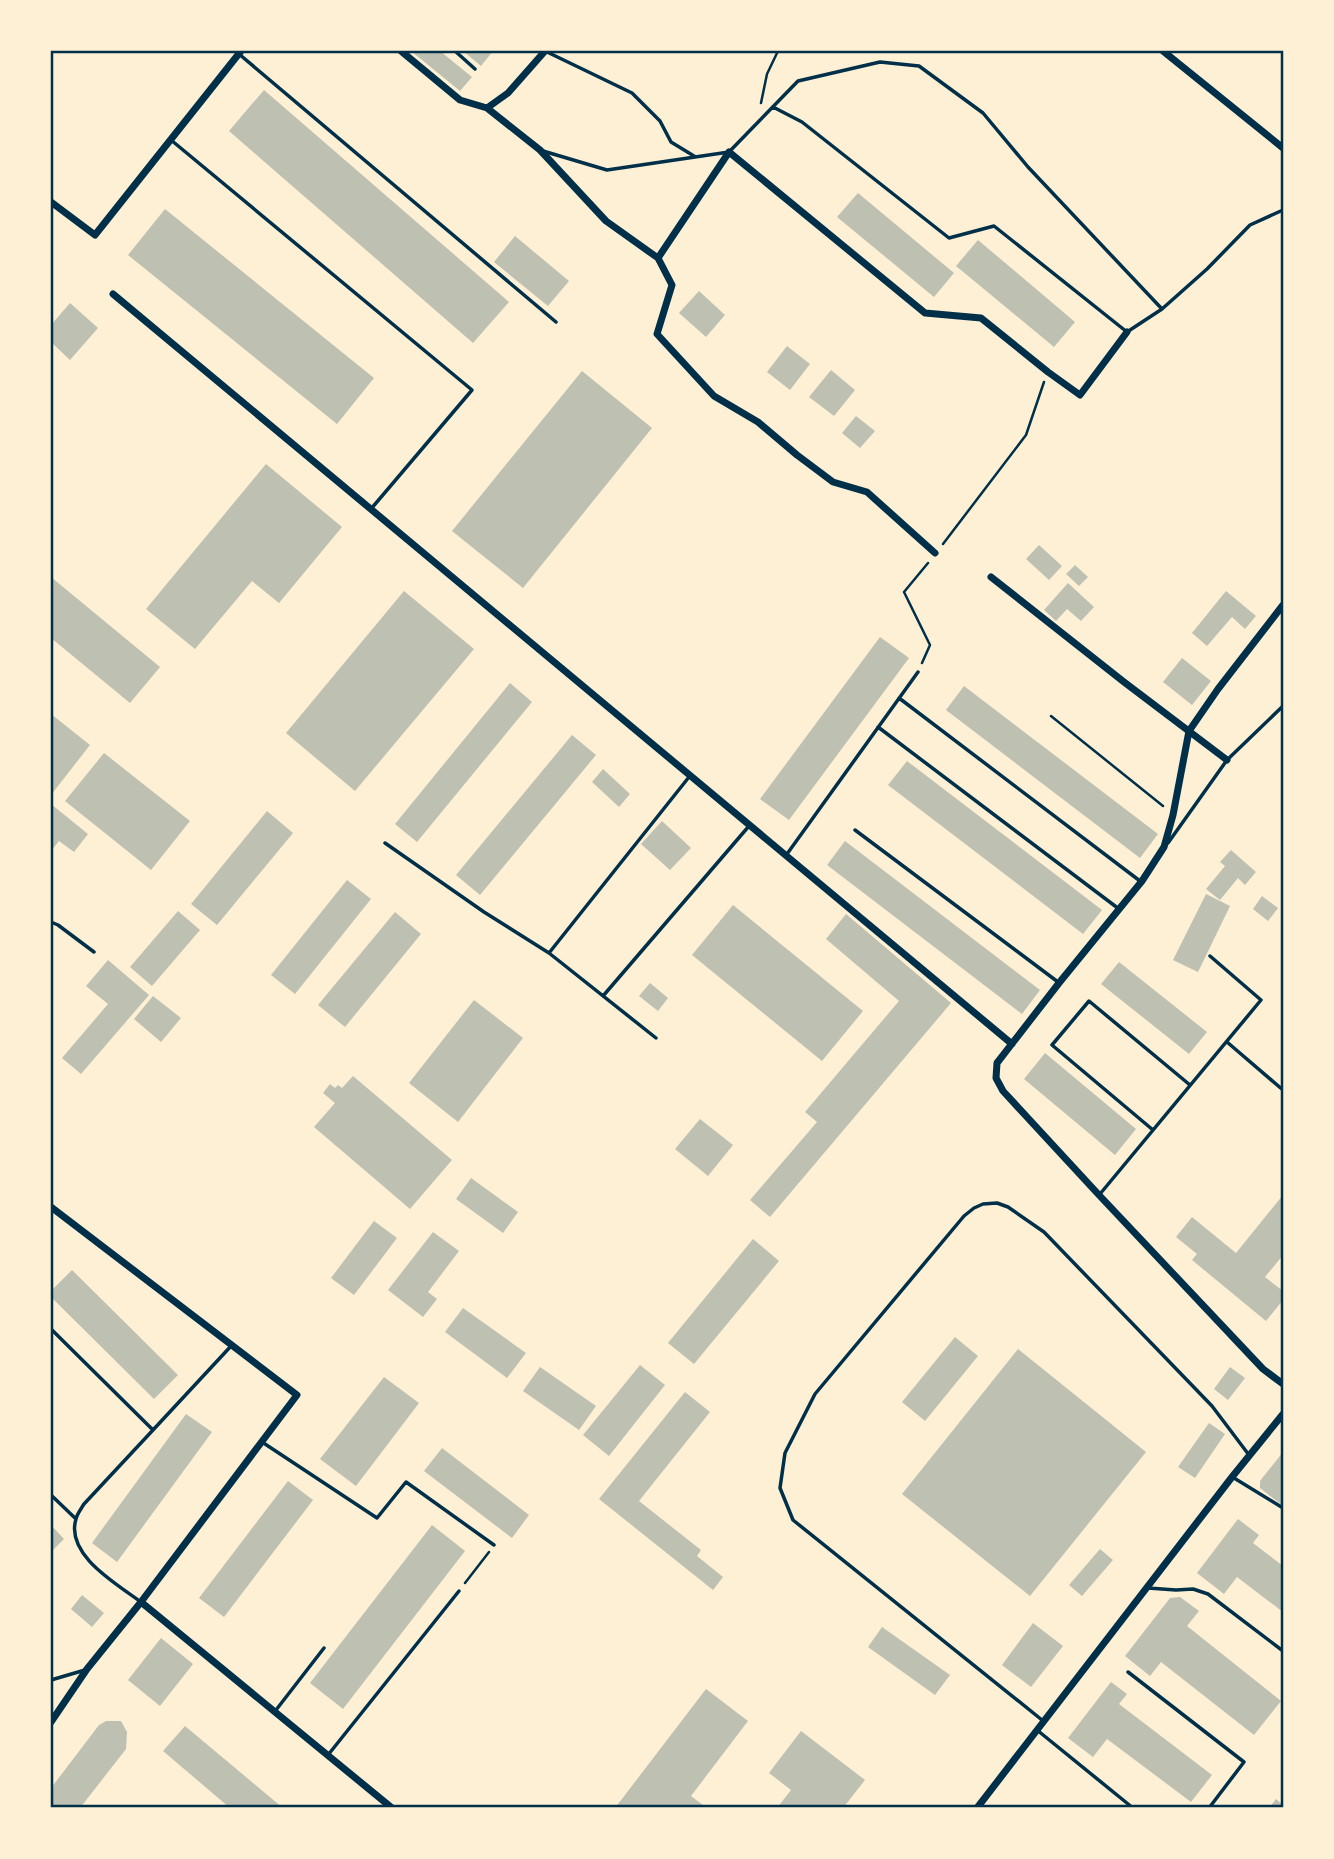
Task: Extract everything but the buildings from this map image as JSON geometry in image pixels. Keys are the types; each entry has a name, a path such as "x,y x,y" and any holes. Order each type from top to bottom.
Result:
{"street":[{"path":"401,51 460,100 487,108 540,150 606,221 658,258 672,285 657,334 714,396 758,422 833,482 867,492 935,553"},
{"path":"487,108 508,93 545,51"},
{"path":"1163,51 1283,148"},
{"path":"51,202 95,235 240,52"},
{"path":"658,258 729,152 925,313 981,318 1080,395 1127,332"},
{"path":"113,294 1012,1044"},
{"path":"991,577 1227,761"},
{"path":"1283,605 1189,730 1173,815 1164,847 1142,881 997,1063 996,1078 1003,1091 1099,1195 1263,1369 1283,1384"},
{"path":"51,1207 298,1395 141,1602 86,1669 51,1722"},
{"path":"977,1808 1283,1414"},
{"path":"141,1602 392,1808"}],"lane":[{"path":"455,51 475,69"},
{"path":"545,51 632,93 660,121 671,142 696,157"},
{"path":"240,52 556,322"},
{"path":"540,150 607,170 729,152 798,81 880,62 919,66 983,113 1028,167 1162,309"},
{"path":"773,107 802,122 949,238 994,226 1127,332 1162,309 1207,269 1250,225 1283,210"},
{"path":"170,141 472,390 371,510"},
{"path":"785,856 918,672"},
{"path":"899,698 1142,881"},
{"path":"1164,847 1227,761 1283,706"},
{"path":"878,727 1119,909"},
{"path":"549,953 690,775"},
{"path":"603,996 749,826"},
{"path":"855,830 1059,983"},
{"path":"385,843 484,912 549,953 656,1038"},
{"path":"51,922 94,952"},
{"path":"1099,1195 1261,1000 1210,956"},
{"path":"1153,1130 1052,1045 1089,1001 1190,1085"},
{"path":"1227,1042 1283,1090"},
{"path":"1044,1722 793,1520 780,1488 785,1452 815,1394 964,1216 983,1204 997,1203 1017,1212 1044,1232 1212,1406 1250,1455"},
{"path":"51,1329 153,1430"},
{"path":"141,1602 87,1559 74,1535 76,1519 84,1504 232,1345"},
{"path":"262,1442 377,1518 406,1482 494,1545"},
{"path":"1232,1477 1283,1508"},
{"path":"51,1495 76,1519"},
{"path":"1146,1588 1193,1589 1208,1594 1283,1651"},
{"path":"328,1755 459,1591"},
{"path":"274,1712 324,1648"},
{"path":"51,1680 86,1669"},
{"path":"1128,1672 1244,1762 1209,1808"},
{"path":"1037,1730 1133,1808"}],"path":[{"path":"756,124 767,74 778,51"},
{"path":"918,672 930,645 904,592 1026,435 1048,372"},
{"path":"1051,716 1173,815"},
{"path":"459,1591 494,1545"}]}
